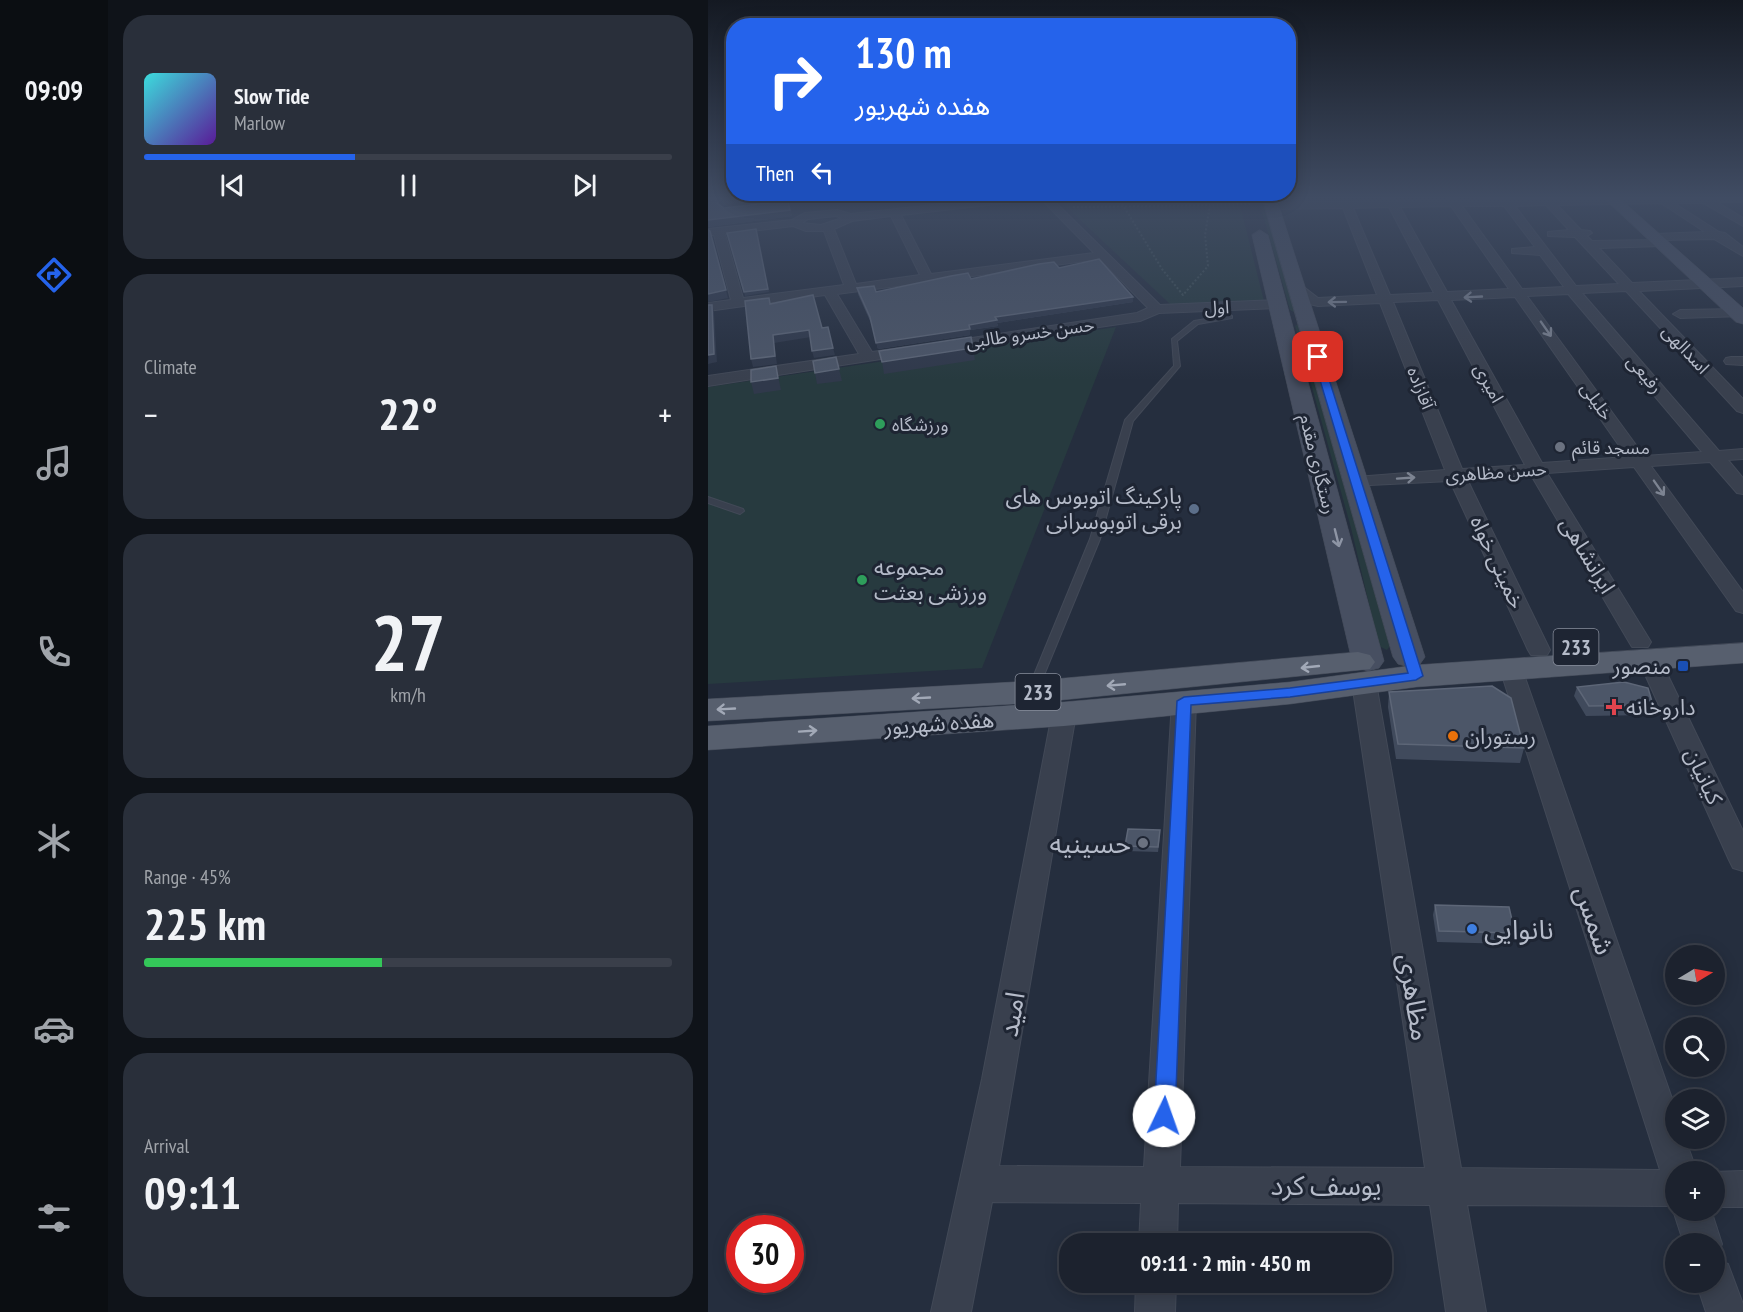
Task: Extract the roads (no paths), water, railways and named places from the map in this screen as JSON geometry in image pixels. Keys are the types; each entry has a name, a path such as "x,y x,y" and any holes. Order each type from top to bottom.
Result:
{"main road":[{"name":"رستگاری مقدم","path":"1270,258 1279,311 1368,675"},
{"name":"رستگاری مقدم","path":"1285,258 1296,285 1413,666"},
{"path":"1678,258 1740,315"},
{"path":"1279,311 1306,317"},
{"name":"هفده شهریور","path":"1413,666 1510,669 1645,651 1743,634"},
{"name":"هفده شهریور","path":"708,738 1064,714 1184,701 1290,693 1413,666 1539,650 1743,653"},
{"name":"هفده شهریور","path":"708,710 1368,675"}],"street":[{"path":"728,258 738,303"},
{"path":"840,258 851,288"},
{"path":"917,258 927,278"},
{"path":"708,307 1078,258"},
{"path":"1106,258 1157,309"},
{"name":"آقازاده","path":"1365,258 1385,301 1456,475"},
{"name":"امیری","path":"1421,258 1536,469"},
{"name":"خلیلی","path":"1498,258 1743,608"},
{"name":"رفیعی","path":"1549,258 1574,292 1743,489"},
{"name":"اسدالهی","path":"1601,258 1743,408"},
{"path":"1296,285 1310,300 1318,302 1385,301 1743,282"},
{"path":"829,291 868,357"},
{"name":"اول","path":"1157,309 1279,311"},
{"name":"حسن خسرو طالبی","path":"708,381 1140,317 1157,309"},
{"path":"1680,314 1740,315"},
{"name":"حسن مظاهری","path":"1356,482 1743,454"},
{"name":"ایرانشاهی","path":"1536,469 1645,651"},
{"name":"خمینی خواه","path":"1456,475 1539,650"},
{"name":"کیانیان","path":"1645,651 1743,860"},
{"name":"شمس","path":"1510,669 1675,1161"},
{"name":"مظاهری","path":"1368,675 1466,1312"},
{"path":"1159,1233 1184,701"},
{"name":"امید","path":"951,1312 1064,714"},
{"name":"یوسف کرد","path":"977,1184 1665,1188"},
{"path":"1725,1189 1743,1189"},
{"path":"1155,1312 1156,1293"},
{"path":"1719,1293 1726,1312"}],"lane":[{"path":"1032,692 1095,539 1129,420 1177,366 1174,340 1196,322 1230,317"},
{"path":"708,500 740,511"}],"place":[{"name":"ورزشگاه","path":"880,424"},
{"name":"مسجد قائم","path":"1560,447"},
{"name":"پارکینگ اتوبوس های برقی اتوبوسرانی","path":"1194,509"},
{"name":"مجموعه ورزشی بعثت","path":"862,580"},
{"name":"منصور","path":"1683,666"},
{"name":"داروخانه","path":"1614,707"},
{"name":"رستوران","path":"1453,736"},
{"name":"حسینیه","path":"1143,843"},
{"name":"نانوایی","path":"1472,929"}]}
